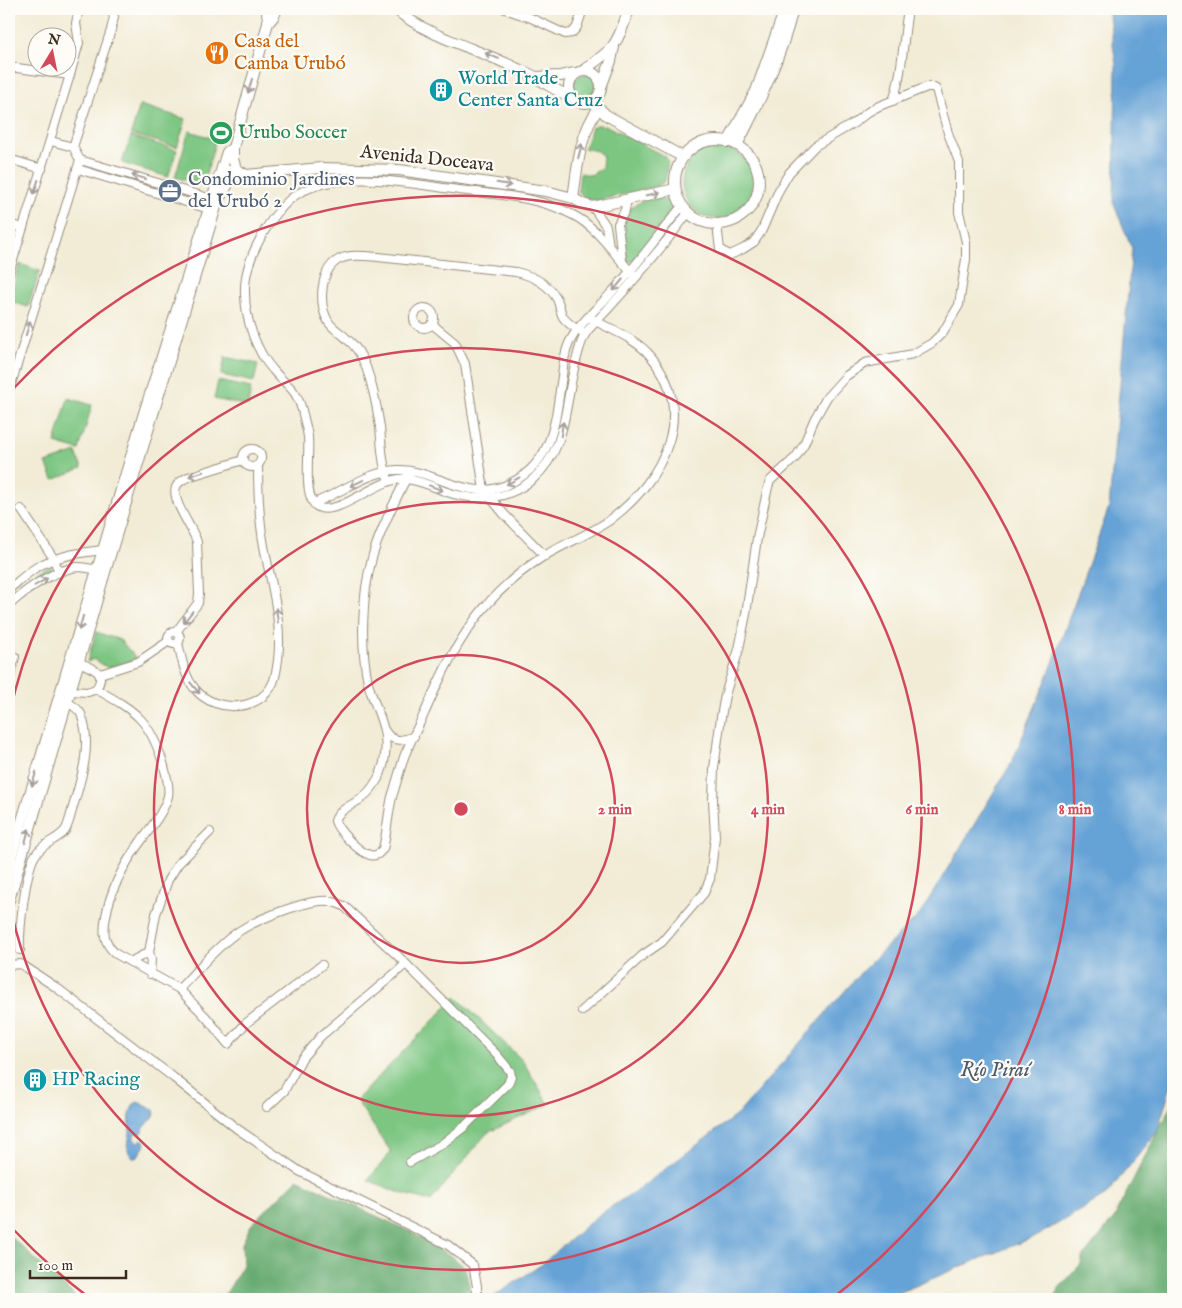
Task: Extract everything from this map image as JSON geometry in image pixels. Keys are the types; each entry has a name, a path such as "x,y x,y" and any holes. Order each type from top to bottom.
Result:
{"main road":[{"path":"246,175 236,169 233,159 233,148 268,23 278,9"},
{"path":"395,9 431,33 491,56 536,77 562,94 571,96 580,102 595,105 606,115 682,157"},
{"path":"571,96 569,83 580,72 604,56 614,46 620,36 629,9"},
{"path":"733,144 756,91 785,9"},
{"path":"733,144 764,93 793,9"},
{"path":"573,198 579,154 588,123 611,62 614,46"},
{"path":"536,77 560,76 580,72 594,73 598,77 601,87"},
{"path":"718,140 733,144 747,153 754,163 758,174 757,192 749,209 740,217 729,222 706,223 697,219 685,209 675,189 677,167 682,157 698,144 718,140"},
{"path":"9,900 79,662 101,571 103,550 210,204 227,152 233,148"},
{"path":"9,864 218,200 230,181 228,171 222,168"},
{"name":"Avenida Doceava","path":"230,181 246,175 321,168 399,170 537,189 573,198 583,204 594,207"},
{"path":"594,207 675,189"}],"street":[{"path":"77,28 79,9"},
{"path":"73,147 111,30 114,17 111,9"},
{"path":"266,9 268,23"},
{"path":"505,9 531,18 564,34 572,33 583,9"},
{"path":"893,101 899,84 908,9"},
{"path":"9,67 28,69"},
{"path":"9,273 69,78"},
{"path":"582,1011 644,955 662,942 704,893 710,879 715,837 714,768 721,717 725,695 741,640 757,538 770,481 796,457 827,397 846,376 865,363 913,354 932,343 944,332 959,305 966,259 966,242 959,212 959,162 948,133 936,89 932,86 927,87 868,112 854,123 815,146 789,173 779,190 762,230 754,242 743,249 730,255 720,250 717,224"},
{"path":"9,391 80,160 73,147 51,140"},
{"path":"9,159 42,169"},
{"path":"80,160 210,204"},
{"path":"78,169 210,204"},
{"path":"636,278 630,271 622,260 585,222 573,215 528,199 387,181 362,180 334,182 298,193 287,202 268,225 257,244 248,269 245,293 250,328 272,369 296,392 302,410 308,437 309,488 314,503 319,508 331,509 388,480 408,475 450,485 484,490 504,486 516,480 535,465 546,449 555,425 568,349 577,330 589,317 630,271 685,209"},
{"path":"622,260 618,224 625,210 627,199"},
{"path":"594,207 606,226 609,246"},
{"path":"314,503 375,475 398,470 453,494 480,499 491,499 508,494 534,478 551,458 561,436 574,369 585,335 636,278 685,209"},
{"path":"9,224 23,228"},
{"path":"606,226 618,224"},
{"path":"388,480 381,454 380,428 375,400 362,356 346,337 328,323 323,312 322,287 330,267 337,260 345,257 378,257 516,272 530,276 541,281 550,290 557,298 564,318 585,335"},
{"path":"385,731 385,755 381,773 371,789 338,815 335,822 339,831 369,855 378,854 383,849 392,799 404,756 439,678 461,639 484,608 507,584 545,556 611,519 639,495 656,473 668,448 672,434 673,401 668,384 657,364 646,351 634,342 589,317"},
{"path":"432,324 455,343 461,352 465,364 484,490 504,514 545,556"},
{"path":"176,632 181,637 178,643 184,670 189,681 205,698 219,705 241,706 259,700 271,687 275,678 280,635 277,608 259,512 258,466 262,458 259,452 254,449 246,452 243,460"},
{"path":"243,460 249,467 258,466"},
{"path":"100,674 138,662 169,641 170,634 176,632 198,603 197,542 176,501 176,487 180,481 188,477 243,460"},
{"path":"408,475 372,557 364,610 363,646 368,683 385,731 388,736 395,740 406,740 414,736"},
{"path":"21,509 54,559 59,573"},
{"path":"9,589 37,567 54,559 66,555 103,550"},
{"path":"9,605 42,581 59,573 78,567 101,571"},
{"path":"169,641 173,644 178,643"},
{"path":"9,653 15,657 9,680"},
{"path":"70,691 88,692 96,689 101,679 100,674 94,669 79,662"},
{"path":"96,689 131,711 148,726 162,760 169,789 164,807 122,869 113,887 104,925 108,948 150,974 179,989 206,1017 228,1044 245,1024 322,965"},
{"path":"20,950 19,935 28,877 34,858 43,845 66,830 84,768 87,745 81,713 66,702"},
{"path":"150,974 149,952 156,914 168,880 178,864 210,832"},
{"path":"179,989 235,933 273,915 316,901 330,901 344,906 406,964 497,1055 510,1071 511,1076 508,1084 464,1127 442,1144 410,1162"},
{"path":"130,962 149,952"},
{"path":"9,965 21,964 58,988 236,1128 299,1171 448,1246 472,1265 477,1286 477,1299"},
{"path":"267,1107 284,1091 302,1058 321,1036 406,964"}],"green space":[{"path":"585,74 594,77 597,86 594,95 585,98 576,95 573,86 576,77"},
{"path":"140,105 186,119 177,147 131,134"},
{"path":"598,125 607,126 666,157 668,162 665,181 658,186 596,201 585,198 578,191 580,173 591,175 602,168 603,156 597,151 584,148 592,127"},
{"path":"189,131 216,139 203,185 175,177"},
{"path":"131,136 177,150 168,177 122,163"},
{"path":"718,147 738,153 748,163 754,183 748,203 738,213 718,219 698,213 688,203 682,183 688,163 698,153"},
{"path":"654,198 670,200 673,204 673,210 633,261 628,262 622,231 625,216 637,204"},
{"path":"20,264 40,271 28,307 9,301"},
{"path":"225,357 258,364 254,382 221,375"},
{"path":"218,381 251,388 248,406 214,399"},
{"path":"68,398 92,405 79,450 55,443"},
{"path":"76,452 82,468 53,480 46,463"},
{"path":"51,566 54,571 9,599 9,594 34,574"},
{"path":"96,632 120,640 137,659 108,668 94,659 87,662"},
{"path":"456,997 522,1060 549,1104 487,1133 431,1201 400,1193 368,1180 391,1152 356,1100"},
{"path":"1173,1102 1173,1299 1055,1299 1058,1289 1082,1263 1082,1258 1117,1215 1116,1213 1157,1133 1160,1122 1164,1121"},
{"path":"297,1179 411,1232 451,1256 465,1267 470,1288 468,1299 218,1299 227,1292 243,1265 242,1244 251,1225"},
{"path":"9,1235 72,1293 77,1299 9,1299"}],"water":[{"name":"Río Piraí","path":"1108,9 1173,9 1173,1080 1157,1132 1106,1195 1037,1236 885,1299 490,1299 541,1265 596,1217 647,1183 738,1114 863,970 920,914 1012,762 1051,668 1109,507 1132,248 1114,205 1116,65"},
{"path":"138,1102 154,1110 155,1115 141,1134 136,1133 134,1135 134,1140 138,1142 142,1139 145,1142 137,1157 132,1157 128,1151 130,1117 134,1104"}],"place":[{"name":"Casa del Camba Urubó","path":"217,53"},
{"name":"World Trade Center Santa Cruz","path":"441,90"},
{"name":"Urubo Soccer","path":"221,133"},
{"name":"Condominio Jardines del Urubó 2","path":"170,191"},
{"name":"HP Racing","path":"35,1080"}]}
